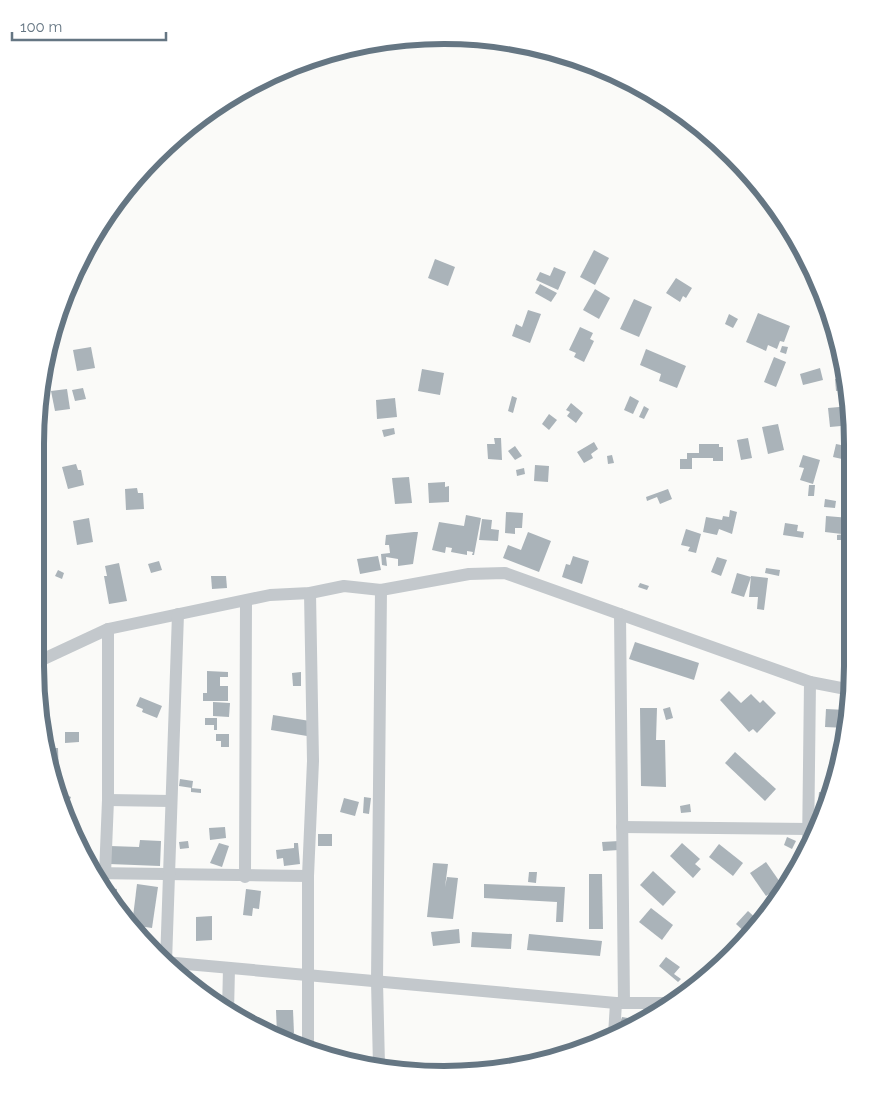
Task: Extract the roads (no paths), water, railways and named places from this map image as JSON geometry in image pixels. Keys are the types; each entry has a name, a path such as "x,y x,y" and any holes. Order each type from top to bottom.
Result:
{"street":[{"path":"44,659 108,629 270,595 310,593 344,586 381,590 469,574 505,573 810,682 843,688"},
{"path":"379,1061 377,981 381,590"},
{"path":"308,1042 308,876 313,761 310,593"},
{"path":"245,877 246,601"},
{"path":"165,953 178,614"},
{"path":"615,1028 620,1003 622,827 620,614"},
{"path":"99,870 108,800 108,629"},
{"path":"808,832 810,682"},
{"path":"108,800 171,802"},
{"path":"622,827 808,829"},
{"path":"102,874 245,877 308,876"},
{"path":"176,963 620,1003 660,1003"},
{"path":"228,1003 229,968"}]}
